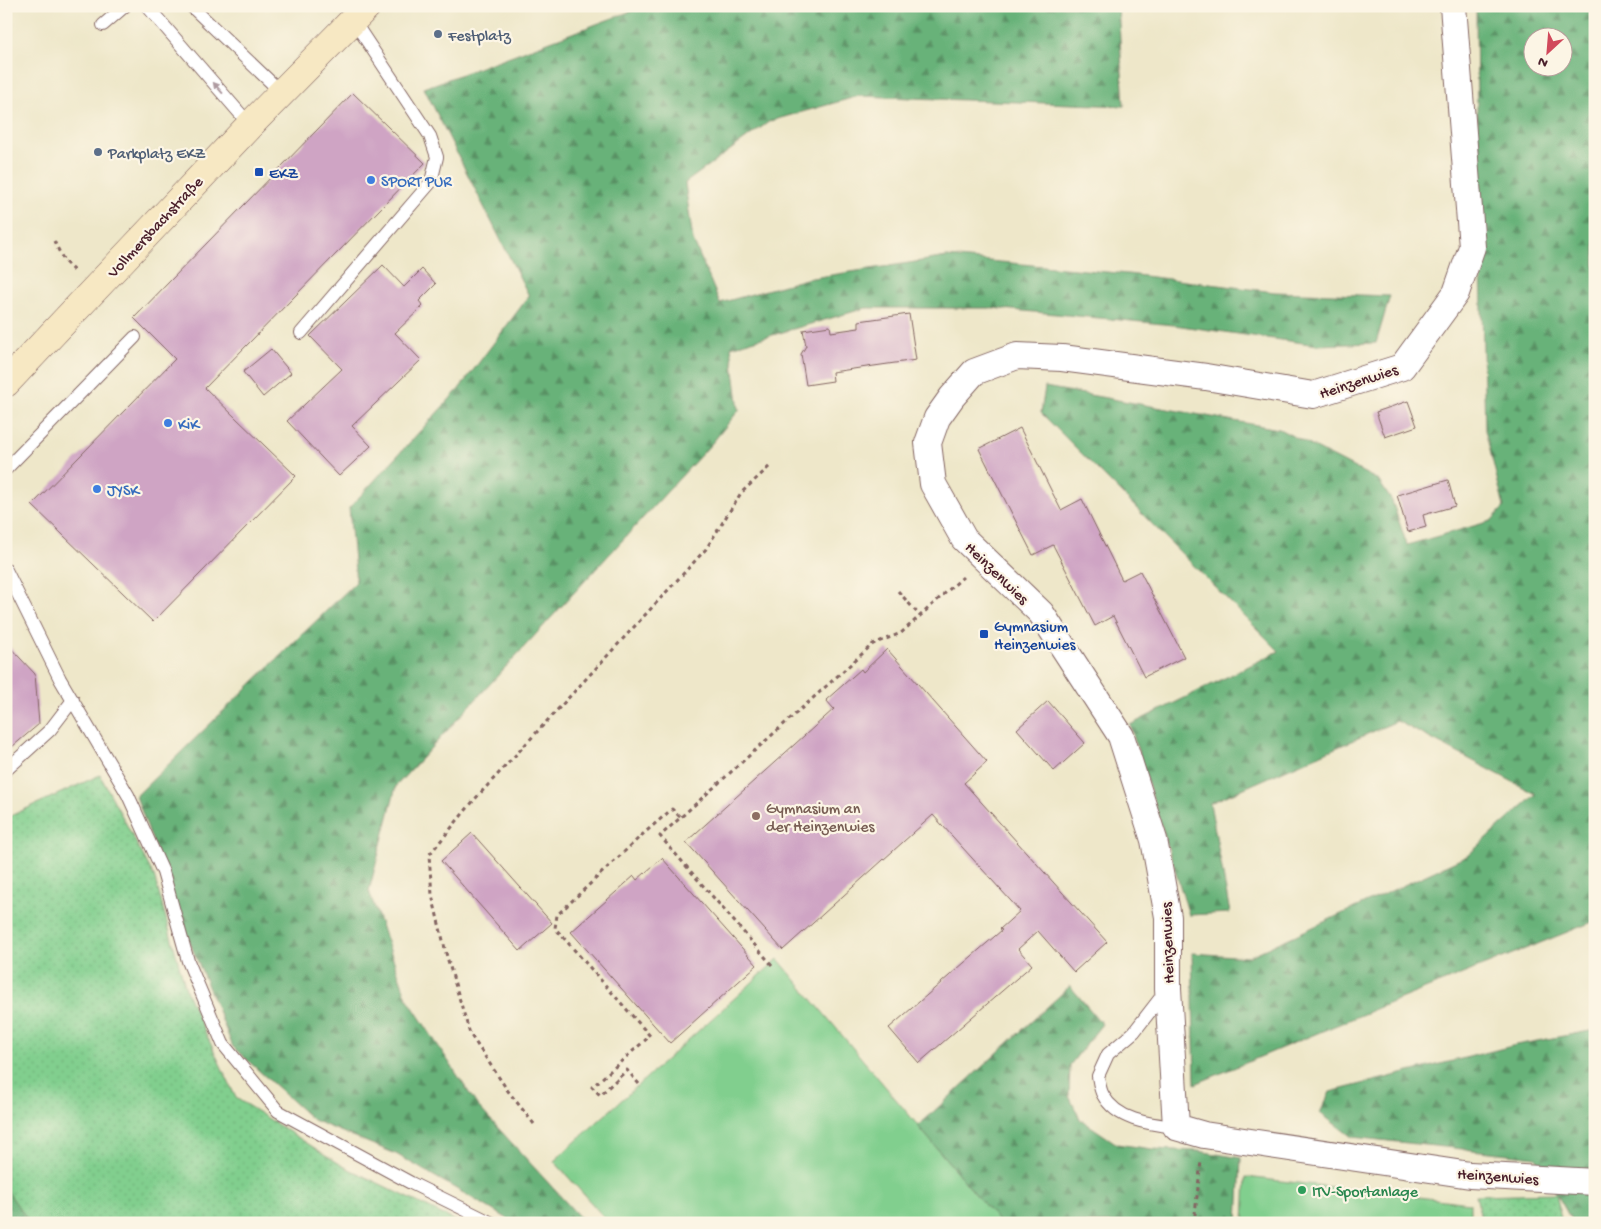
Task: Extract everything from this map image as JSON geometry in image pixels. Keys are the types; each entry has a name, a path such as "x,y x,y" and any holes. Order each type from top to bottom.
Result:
{"main road":[{"name":"Vollmersbachstraße","path":"6,383 281,92 360,13"}],"street":[{"name":"Heinzenwies","path":"1453,6 1472,247 1456,293 1402,367 1313,395 1206,377 1062,358 1018,356 974,372 937,418 928,443 933,484 964,539 1041,613 1121,736 1154,840 1168,917 1168,988 1176,1127 1204,1135 1470,1175 1595,1182"}],"lane":[{"path":"103,25 125,6"},
{"path":"146,6 250,125"},
{"path":"191,6 281,92"},
{"path":"301,334 431,182 436,158 430,136 360,13"},
{"path":"6,469 135,337"},
{"path":"6,570 60,679 128,794 163,872 188,961 223,1044 278,1111 411,1183 492,1223"},
{"path":"6,770 50,730 73,700"},
{"path":"1168,988 1134,1032 1108,1054 1098,1076 1103,1095 1116,1110 1143,1122 1176,1127"}],"path":[{"path":"54,241 64,262 74,271"},
{"path":"534,1124 470,1034 447,957 432,895 429,855 475,799 706,549 741,493 771,465"},
{"path":"772,965 660,836 873,644 901,633 984,558"},
{"path":"898,591 920,616"},
{"path":"639,1084 627,1070 600,1095 592,1086 650,1036 555,928 557,915 642,835 672,809 680,817"},
{"path":"1194,1223 1204,1135"}],"green space":[{"path":"639,6 1118,6 1124,106 859,96 770,121 685,183 693,240 720,303 806,279 947,257 1128,274 1275,292 1390,296 1376,343 1317,345 1174,325 991,308 866,308 731,347 739,410 713,442 396,786 369,891 407,998 477,1105 585,1223 515,1223 396,1154 313,1120 233,1047 186,933 136,796 356,582 349,508 459,389 529,296 424,88 637,9"},
{"path":"1476,6 1595,6 1595,921 1195,1084 1192,953 1248,957 1467,856 1536,794 1397,721 1210,803 1230,913 1189,915 1130,725 1279,651 1041,413 1045,387 1279,429 1378,480 1392,501 1407,545 1491,521 1504,507 1485,430"},
{"path":"100,775 154,876 187,993 236,1098 343,1166 460,1223 30,1223 6,1189 6,818"},
{"path":"778,959 1000,1223 609,1223 554,1161"},
{"path":"1070,986 1102,1024 1070,1065 1069,1096 1080,1119 1117,1144 1152,1149 1198,1151 1241,1158 1238,1223 1000,1223 918,1126"},
{"path":"1595,1030 1595,1223 1573,1223 1536,1157 1352,1137 1320,1113 1330,1092 1516,1045"},
{"name":"ITV-Sportanlage","path":"1246,1177 1470,1203 1470,1223 1244,1223"},
{"path":"6,1189 30,1223 6,1223"},
{"path":"1556,1193 1562,1223 1482,1223 1476,1195"}],"building":[{"path":"353,93 425,163 205,388 296,476 153,622 32,505 175,359 134,318"},
{"path":"383,265 404,287 422,269 436,284 419,301 423,306 395,333 421,360 352,426 371,446 339,476 287,421 342,369 310,336"},
{"path":"909,314 916,360 832,372 833,381 806,385 801,354 806,346 803,330 830,326 831,332 859,328 859,321"},
{"path":"271,349 291,373 263,397 243,372"},
{"path":"1408,401 1417,426 1385,437 1376,412"},
{"path":"1020,428 1061,510 1082,499 1122,580 1140,571 1184,657 1144,677 1113,616 1095,626 1053,545 1033,555 979,449"},
{"path":"1448,480 1455,506 1423,515 1426,527 1408,532 1397,495"},
{"path":"6,643 35,674 39,724 6,752"},
{"name":"Gymnasium an der Heinzenwies","path":"887,649 987,762 964,783 1107,942 1074,972 1038,931 1018,949 1032,965 919,1063 889,1028 1002,930 1000,929 1020,911 933,815 783,950 686,842 834,709 826,700 861,669 863,672"},
{"path":"1048,701 1085,743 1054,771 1017,729"},
{"path":"472,833 552,923 520,951 441,861"},
{"path":"662,858 757,965 670,1043 571,932 634,876 637,880"}],"place":[{"name":"Festplatz","path":"438,34"},
{"name":"Parkplatz EKZ","path":"98,152"},
{"name":"EKZ","path":"259,172"},
{"name":"SPORT PUR","path":"371,180"},
{"name":"KiK","path":"168,423"},
{"name":"JYSK","path":"97,489"},
{"name":"Gymnasium Heinzenwies","path":"984,634"},
{"name":"Gymnasium an der Heinzenwies","path":"756,816"},
{"name":"ITV-Sportanlage","path":"1302,1190"}]}
